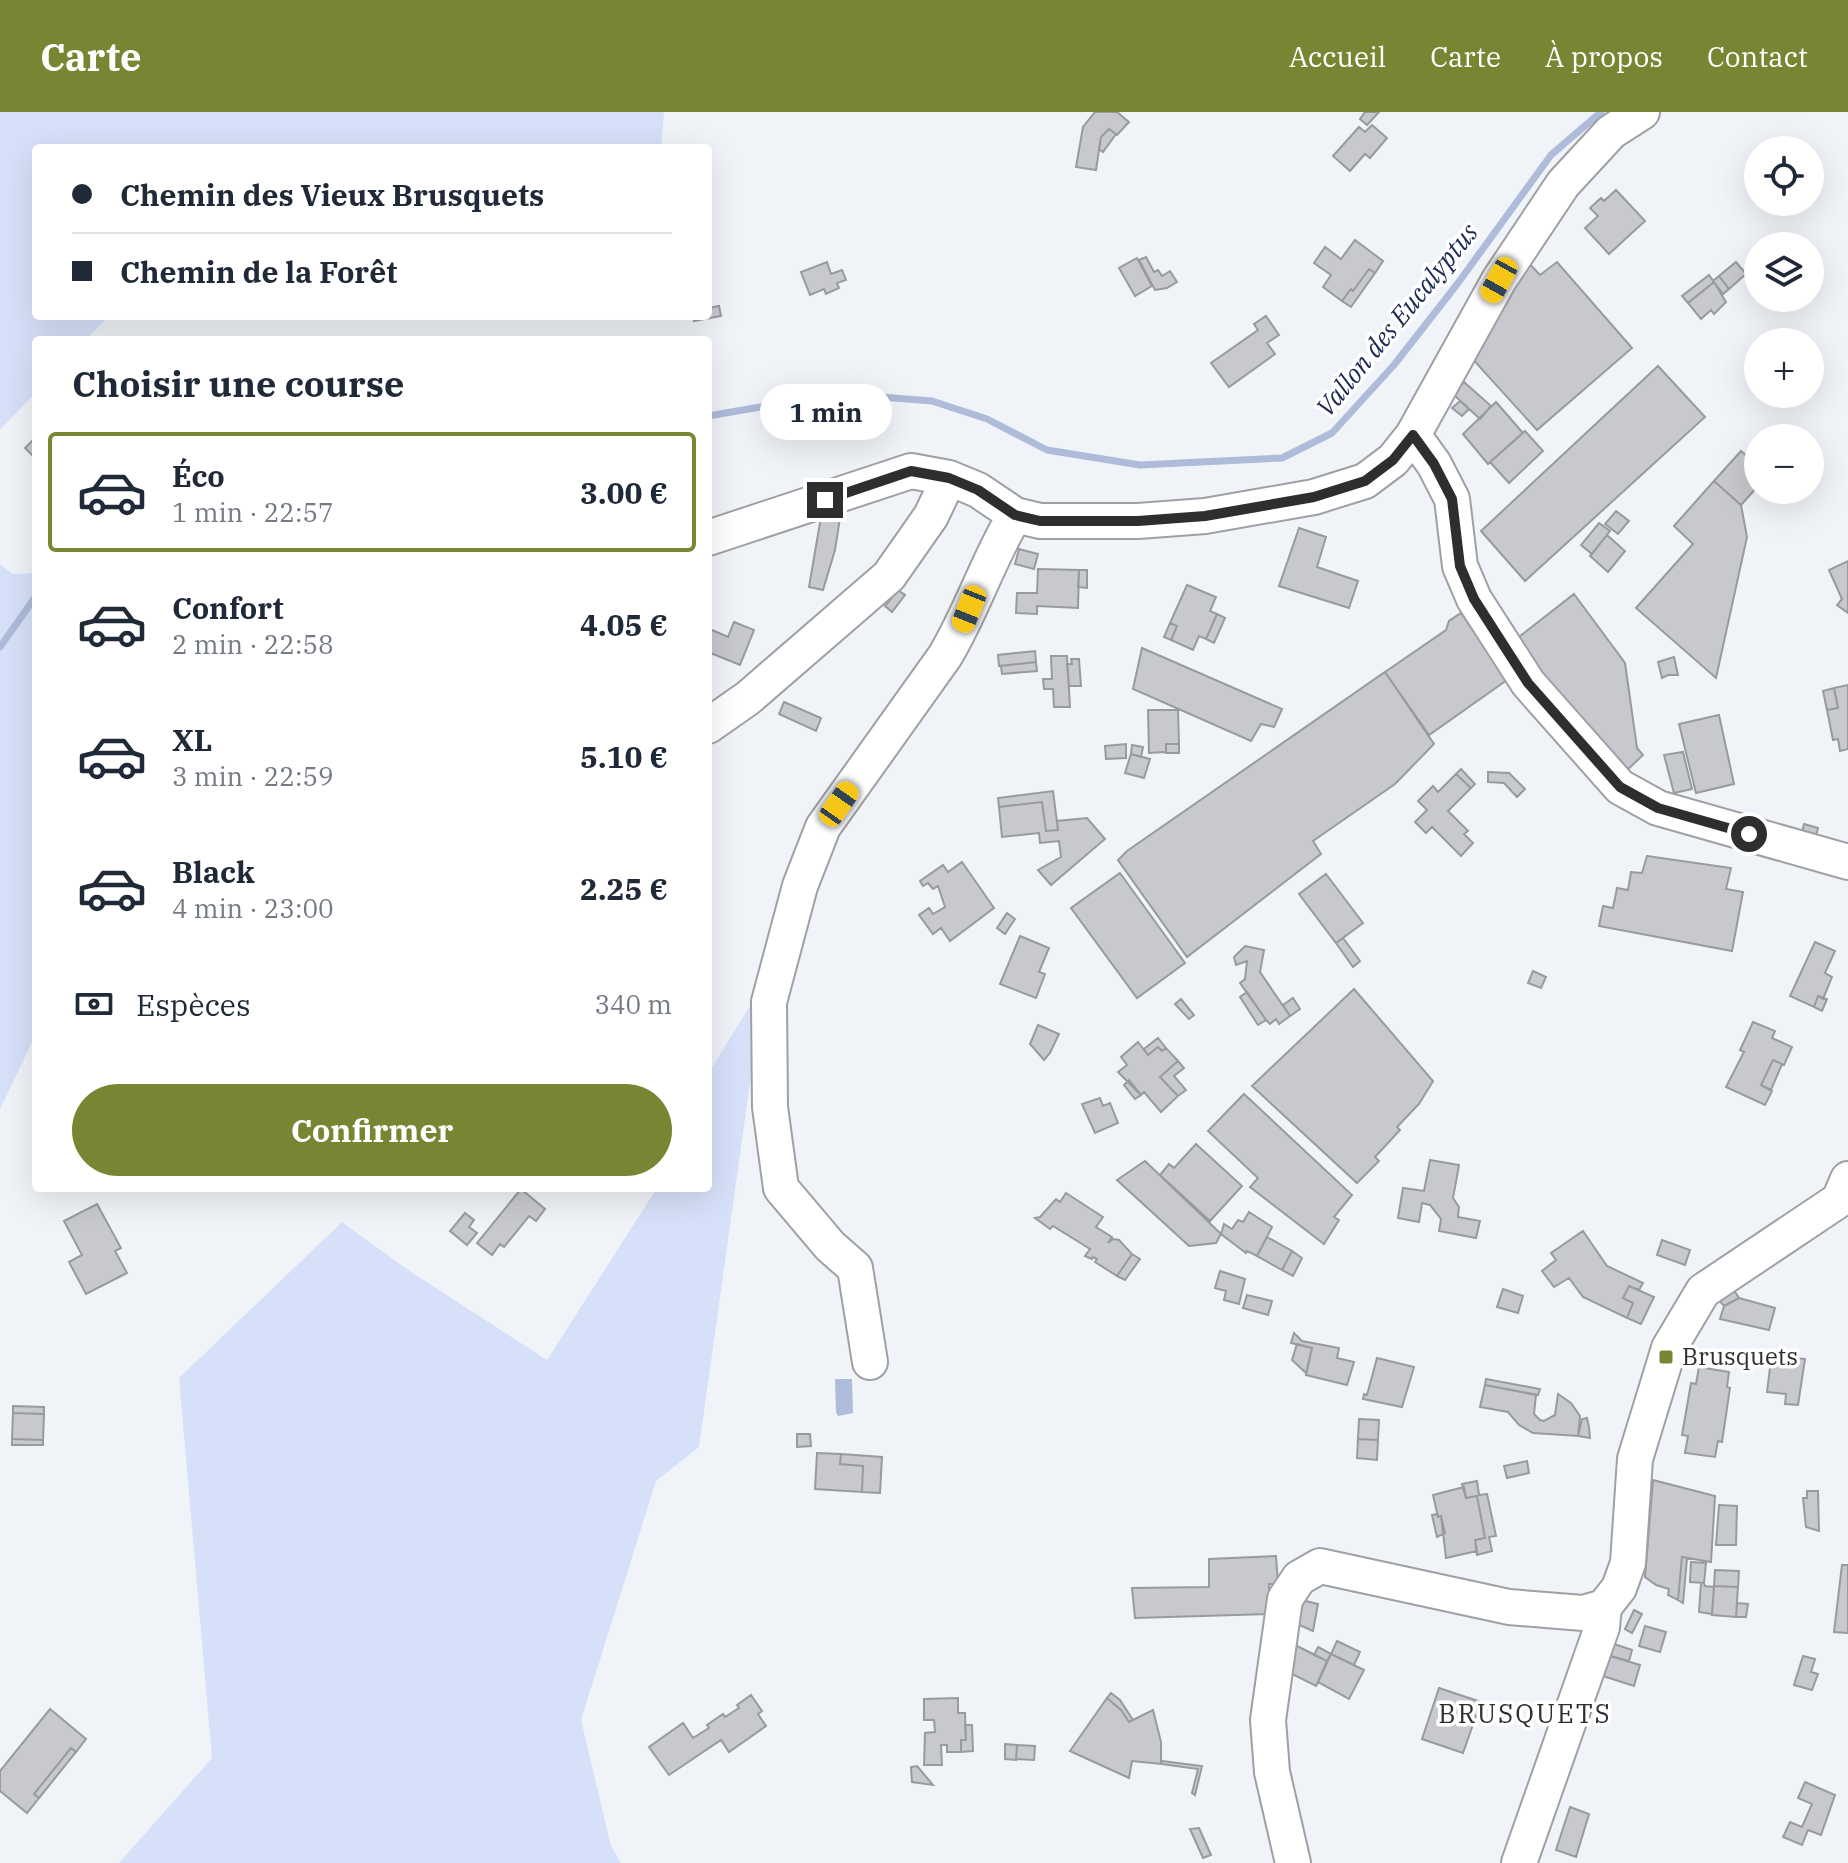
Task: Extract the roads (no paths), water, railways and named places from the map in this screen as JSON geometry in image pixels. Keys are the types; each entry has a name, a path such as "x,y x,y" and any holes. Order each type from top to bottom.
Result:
{"street":[{"path":"712,537 911,471 949,478 978,490 1015,515 1040,521 1138,521 1205,516 1314,497 1365,481 1393,460 1413,435 1499,280 1563,184 1611,132 1642,112"},
{"path":"1413,435 1434,464 1452,499 1460,566 1474,599 1528,683 1620,787 1658,808 1848,862"},
{"path":"712,723 748,698 889,576 931,516 949,478"},
{"path":"870,1362 855,1268 830,1246 781,1188 770,1107 769,1002 800,886 823,827 961,630 987,565 1015,515"},
{"path":"1519,1863 1602,1627 1604,1607 1619,1588 1628,1563 1635,1459 1669,1348 1703,1291 1839,1200 1848,1179"},
{"path":"1293,1863 1272,1772 1268,1720 1285,1599 1299,1578 1320,1566 1509,1607 1583,1613 1604,1607"}],"waterway":[{"name":"Vallon des Eucalyptus","path":"712,415 856,395 932,401 987,419 1047,450 1140,465 1282,458 1332,433 1394,365 1551,155 1601,112"},
{"name":"Vallon des Eucalyptus","path":"0,647 32,602"}],"place":[{"name":"Brusquets","path":"1666,1357"}],"district":[{"name":"BRUSQUETS","path":"1525,1714"}]}
